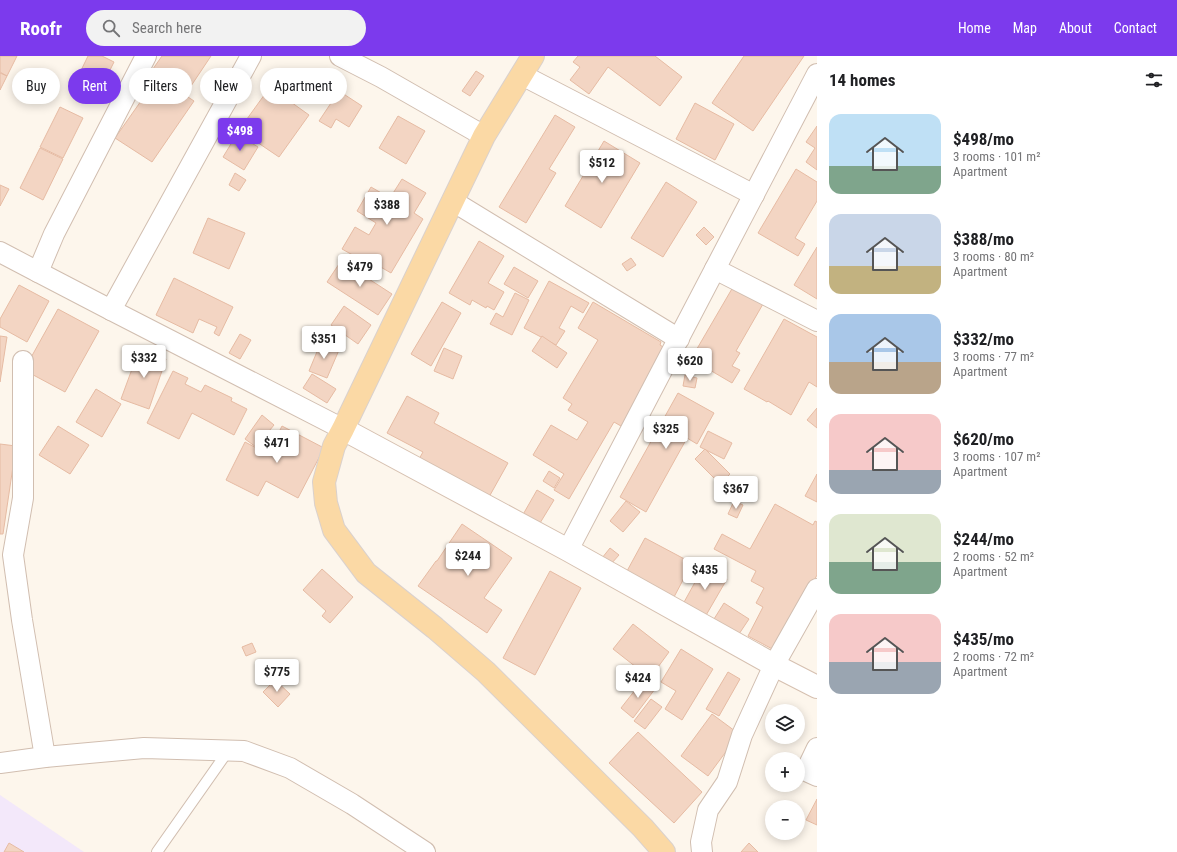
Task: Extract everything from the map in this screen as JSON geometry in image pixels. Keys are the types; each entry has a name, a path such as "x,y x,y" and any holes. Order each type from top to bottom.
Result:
{"main road":[{"path":"533,56 484,136 454,202 334,446 324,482 326,503 334,530 366,573 435,628 486,672 643,828 664,852"},
{"path":"343,429 568,550 774,665 817,687"}],"street":[{"path":"38,272 54,234 146,56"},
{"path":"111,310 251,56"},
{"path":"340,56 381,77 484,136"},
{"path":"568,550 817,74"},
{"path":"522,75 754,195"},
{"path":"454,202 679,339"},
{"path":"0,252 343,429"},
{"path":"715,269 817,320"},
{"path":"22,361 23,498 13,555 22,620 45,757"},
{"path":"702,852 701,842 708,810 726,782 742,735 774,665 817,589"},
{"path":"0,763 45,757 144,748 244,751 290,768 352,804 425,852"},
{"path":"817,748 806,771 817,776"}],"lane":[{"path":"157,852 228,751"}],"shaded area":[{"path":"0,795 84,852 0,852"}],"building":[{"path":"0,56 17,56 7,76 0,72"},
{"path":"88,56 102,56 114,62 111,68 82,68"},
{"path":"162,56 211,56 203,68 200,68 200,72 192,84 192,68 154,68"},
{"path":"578,56 655,56 682,77 660,106 608,67 589,94 570,80 580,67 573,62"},
{"path":"744,56 804,56 753,131 712,103"},
{"path":"476,71 484,76 470,96 462,91"},
{"path":"0,73 7,76 0,90"},
{"path":"347,96 362,106 349,127 336,119 331,128 319,121 330,104 347,104"},
{"path":"260,101 260,104 294,104 309,115 279,157 239,130"},
{"path":"695,103 734,124 715,160 676,139"},
{"path":"139,104 192,104 152,162 115,138"},
{"path":"60,107 83,118 63,158 40,147"},
{"path":"555,115 575,127 549,169 556,173 526,223 499,207"},
{"path":"398,116 425,131 406,164 379,148"},
{"path":"817,126 817,170 806,162 815,148 806,142"},
{"path":"237,134 258,147 244,170 223,157"},
{"path":"604,141 640,163 601,228 565,206"},
{"path":"40,148 63,159 43,200 20,188"},
{"path":"796,169 817,182 817,201 795,238 805,244 798,256 758,233"},
{"path":"235,173 246,180 239,191 229,185"},
{"path":"402,179 426,193 414,213 423,219 391,273 360,255 358,258 342,249 355,227 369,235 376,223 357,211 371,187 390,198"},
{"path":"666,182 697,202 663,257 631,238"},
{"path":"0,185 9,189 0,206"},
{"path":"208,218 245,233 229,269 193,253"},
{"path":"704,227 714,237 706,245 696,235"},
{"path":"479,241 504,256 488,283 504,292 494,310 487,306 486,308 472,300 470,305 449,293"},
{"path":"817,247 817,299 794,285"},
{"path":"631,258 636,265 627,271 622,264"},
{"path":"341,261 392,294 378,315 327,282"},
{"path":"514,267 538,281 528,298 504,284"},
{"path":"174,278 233,307 219,336 214,333 217,327 199,319 193,333 156,315"},
{"path":"549,281 589,303 583,313 571,306 559,328 565,331 556,345 524,328"},
{"path":"19,285 49,301 27,342 0,327 0,319"},
{"path":"733,287 763,304 736,351 740,353 732,366 740,370 732,383 691,359"},
{"path":"515,293 529,300 512,335 490,324 496,313 503,317"},
{"path":"442,302 461,313 431,366 411,354"},
{"path":"593,302 661,342 660,345 679,357 633,433 614,422 569,499 554,490 564,474 533,455 551,425 577,440 588,422 568,410 572,404 563,398 598,340 578,328"},
{"path":"344,306 371,325 358,344 331,325"},
{"path":"58,309 99,331 65,392 24,370"},
{"path":"784,319 817,337 817,387 809,382 791,415 744,389"},
{"path":"240,334 251,340 240,359 229,353"},
{"path":"0,336 7,337 0,382"},
{"path":"542,336 567,353 557,368 532,351"},
{"path":"321,342 339,350 327,378 309,371"},
{"path":"444,348 462,356 453,379 434,371"},
{"path":"139,350 166,359 149,409 121,399"},
{"path":"173,371 188,378 185,384 201,392 205,385 232,398 231,401 247,409 234,435 192,413 179,439 147,423"},
{"path":"312,374 336,389 327,403 303,388"},
{"path":"685,375 697,378 695,388 683,386"},
{"path":"96,389 121,404 102,437 76,422"},
{"path":"678,393 714,413 697,444 687,438 646,512 620,497"},
{"path":"407,396 439,413 434,423 508,463 489,497 419,459 423,452 387,433"},
{"path":"817,408 817,428 807,420"},
{"path":"262,415 274,425 256,447 245,439"},
{"path":"58,426 89,445 70,474 39,455"},
{"path":"282,426 324,448 298,498 266,481 258,496 226,480 245,442 268,454"},
{"path":"708,431 732,443 724,459 700,447"},
{"path":"0,444 16,446 3,534 0,534"},
{"path":"705,449 730,474 720,484 695,459"},
{"path":"549,471 560,478 554,488 543,481"},
{"path":"817,474 817,502 805,496"},
{"path":"537,490 554,500 537,528 521,518"},
{"path":"626,501 640,512 623,532 610,521"},
{"path":"734,501 743,505 737,518 728,514"},
{"path":"775,504 813,525 815,521 817,522 817,575 776,651 748,636 763,607 756,603 764,588 751,581 756,571 714,549 722,534 750,549"},
{"path":"462,524 512,558 484,598 502,610 487,633 418,586"},
{"path":"645,538 692,563 674,597 627,571"},
{"path":"610,548 619,555 611,564 602,558"},
{"path":"704,566 727,579 705,617 683,604"},
{"path":"322,569 353,597 330,623 322,616 326,611 303,590"},
{"path":"550,571 581,588 535,675 503,658"},
{"path":"724,603 749,619 739,634 714,619"},
{"path":"633,624 669,652 650,678 613,649"},
{"path":"252,643 256,652 246,656 242,647"},
{"path":"681,649 713,669 682,720 665,709 676,691 661,682"},
{"path":"728,672 740,679 719,716 706,709"},
{"path":"275,680 290,694 278,707 263,692"},
{"path":"643,680 655,689 633,718 621,708"},
{"path":"651,699 662,707 645,729 634,721"},
{"path":"712,714 739,734 708,776 681,756"},
{"path":"638,732 702,792 674,823 609,763"},
{"path":"817,799 817,825 806,820"},
{"path":"9,843 24,852 4,852"},
{"path":"749,843 758,852 741,852"}]}
